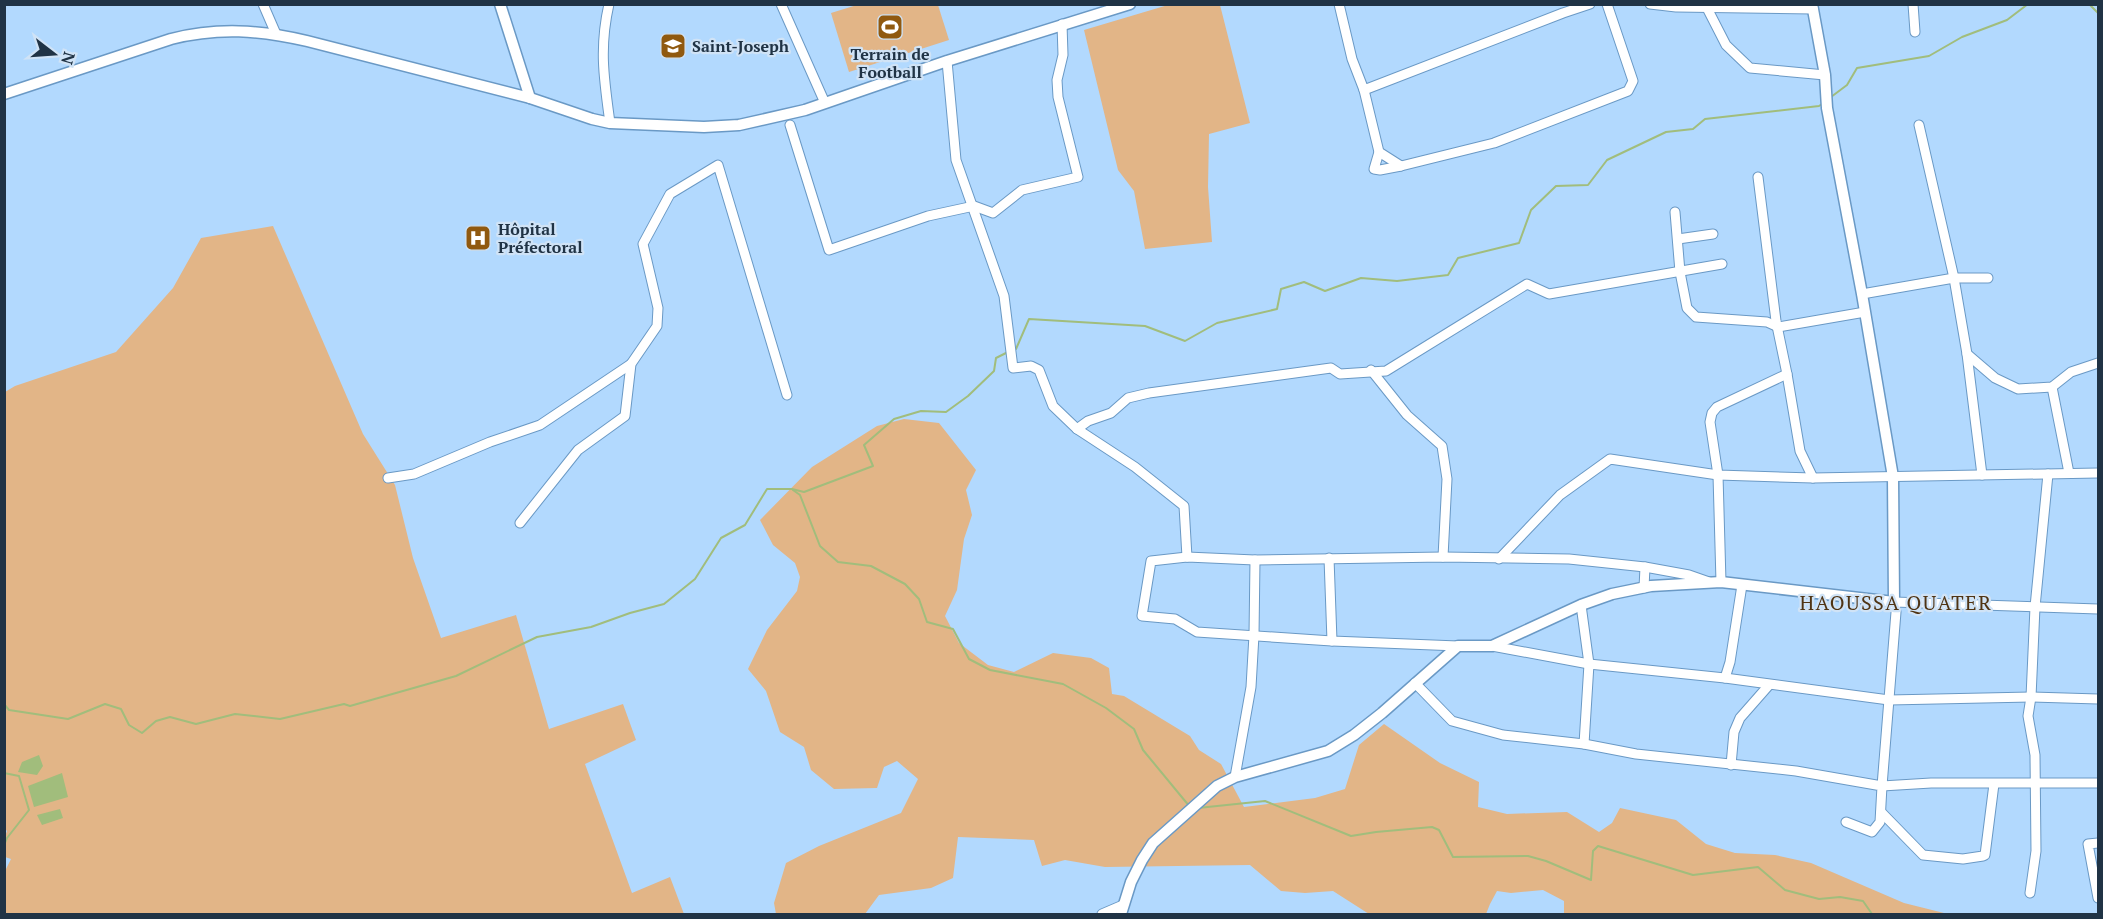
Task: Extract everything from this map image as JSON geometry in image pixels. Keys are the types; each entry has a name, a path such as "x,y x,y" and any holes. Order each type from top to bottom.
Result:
{"street":[{"path":"263,4 276,34"},
{"path":"500,4 530,98"},
{"path":"609,4 603,30 602,64 609,123"},
{"path":"781,4 825,103"},
{"path":"4,94 171,39 194,33 240,30 276,34 530,98 609,123 704,127 739,125 825,103 947,61 1130,4"},
{"path":"1339,4 1352,59 1364,90 1378,152 1374,169 1380,170 1494,144 1628,91 1633,81 1607,4"},
{"path":"1364,90 1590,4"},
{"path":"1650,4 1812,7 1825,75 1827,108 1893,477 1896,612 1880,822 1872,832 1846,822"},
{"path":"1913,4 1915,32"},
{"path":"1707,6 1726,45 1750,68 1825,75"},
{"path":"790,125 829,250 928,216 974,206 993,213 1022,190 1078,177 1058,97 1057,80 1063,55 1062,24"},
{"path":"947,61 956,160 1004,296 1013,368 1031,366 1039,370 1053,406 1077,429 1135,466 1184,506 1187,557"},
{"path":"1919,125 1954,278 1983,475"},
{"path":"1378,152 1401,166"},
{"path":"388,478 414,474 490,442 540,425 631,364 657,326 658,308 643,244 670,194 718,165 787,394"},
{"path":"1758,177 1778,327 1800,451 1813,478"},
{"path":"1675,212 1680,272 1687,308 1696,317 1767,322 1778,327 1865,312"},
{"path":"1678,239 1713,234"},
{"path":"1077,429 1088,421 1111,413 1128,398 1149,393 1331,368 1340,374 1371,370 1386,371 1527,284 1549,294 1722,264"},
{"path":"1862,294 1954,278 1988,278"},
{"path":"1967,354 1995,378 2018,389 2052,387 2071,372 2098,363"},
{"path":"520,523 578,450 625,416 631,364"},
{"path":"1371,370 1407,415 1442,446 1447,479 1443,557"},
{"path":"1720,582 1718,476 1710,422 1712,412 1717,407 1787,374"},
{"path":"2052,387 2069,473"},
{"path":"1499,559 1560,495 1610,459 1718,476 1813,478 2098,473"},
{"path":"2030,893 2036,852 2035,755 2028,716 2035,607 2048,474"},
{"path":"1708,582 1689,575 1645,567 1569,559 1443,557 1255,560 1187,557 1151,561 1142,616 1175,619 1197,632 1332,641 1492,646 1589,664 1725,678 1889,700 2031,697 2098,699"},
{"path":"1329,558 1332,641"},
{"path":"1235,777 1251,687 1255,560"},
{"path":"1644,588 1645,567"},
{"path":"1492,646 1581,605 1612,594 1644,588 1708,582 1894,602 2098,609"},
{"path":"1725,678 1730,662 1742,585"},
{"path":"1581,605 1589,664 1584,744"},
{"path":"1102,915 1122,910 1142,860 1153,843 1217,786 1235,777 1328,751 1354,735 1458,646"},
{"path":"1415,683 1452,721 1503,735 1584,744 1636,754 1796,771 1882,786 1931,783 2098,783"},
{"path":"1731,765 1734,732 1740,718 1769,685"},
{"path":"1881,812 1923,855 1964,859 1983,856 1985,855 1994,784"},
{"path":"2098,843 2088,844 2098,898"}],"shaded area":[{"name":"Terrain de Football","path":"857,5 938,5 949,40 849,72 831,13"},
{"path":"1168,5 1220,5 1250,123 1209,134 1208,187 1212,242 1145,249 1134,191 1118,170 1084,30"},
{"path":"273,226 363,434 395,485 413,558 441,638 516,615 549,729 623,704 636,740 585,764 632,893 670,877 684,914 5,914 5,871 11,859 5,857 7,831 5,829 5,392 15,386 116,352 173,288 201,238"},
{"path":"904,419 939,423 976,470 966,490 972,515 964,539 957,590 945,616 959,643 988,665 1014,672 1053,653 1091,658 1109,668 1112,694 1124,696 1190,736 1199,750 1221,764 1244,807 1315,798 1345,789 1359,745 1384,724 1440,763 1479,782 1478,807 1507,814 1567,812 1599,832 1612,823 1620,808 1676,820 1706,844 1735,853 1775,855 1811,863 1904,903 1948,914 1564,914 1564,901 1543,890 1511,893 1497,891 1486,914 1369,914 1333,891 1305,893 1281,891 1250,865 1105,867 1065,860 1042,866 1034,840 958,837 953,878 931,888 879,895 865,914 776,914 774,903 786,863 819,846 901,813 918,779 897,761 884,767 877,788 834,789 811,770 804,747 780,732 766,691 748,669 767,630 797,591 800,577 795,563 773,545 760,520 812,467 877,426"},
{"path":"39,755 43,766 37,775 18,772 22,762"},
{"path":"62,773 68,797 34,807 28,786"},
{"path":"60,809 63,818 42,825 37,815"}],"waterway":[{"path":"1831,97 1847,85 1857,68 1929,56 1962,37 2007,20 2028,4"},
{"path":"2089,4 2098,13"},
{"path":"1013,350 1016,349 1029,319 1145,326 1185,341 1217,323 1277,309 1281,289 1304,282 1325,291 1361,278 1397,281 1448,275 1458,258 1519,243 1531,210 1556,186 1588,185 1607,160 1666,132 1693,129 1705,119 1822,104"},
{"path":"4,704 9,710 68,719 105,704 121,709 129,725 142,733 156,721 170,717 196,724 235,714 280,719 344,704 350,706 456,676 537,637 591,627 664,604 695,579 721,538 745,525 767,489 792,489 804,492 873,466 864,445 894,419 921,411 946,412 968,396 994,371 996,358 1008,352"},
{"path":"793,490 800,495 820,546 838,562 871,566 905,584 919,599 927,622 953,629 969,659 990,670 1063,684 1106,708 1134,729 1143,750 1190,807"},
{"path":"4,773 19,776 29,810 4,845"},
{"path":"1198,808 1265,801 1351,836 1432,827 1439,830 1453,857 1528,856 1591,880 1593,851 1598,846 1693,875 1758,867 1785,890 1819,899 1840,897 1863,901 1872,914"}],"place":[{"name":"Terrain de Football","path":"890,27"},
{"name":"Saint-Joseph","path":"673,46"},
{"name":"Hôpital Préfectoral","path":"478,238"}],"district":[{"name":"HAOUSSA QUATER","path":"1896,602"}]}
